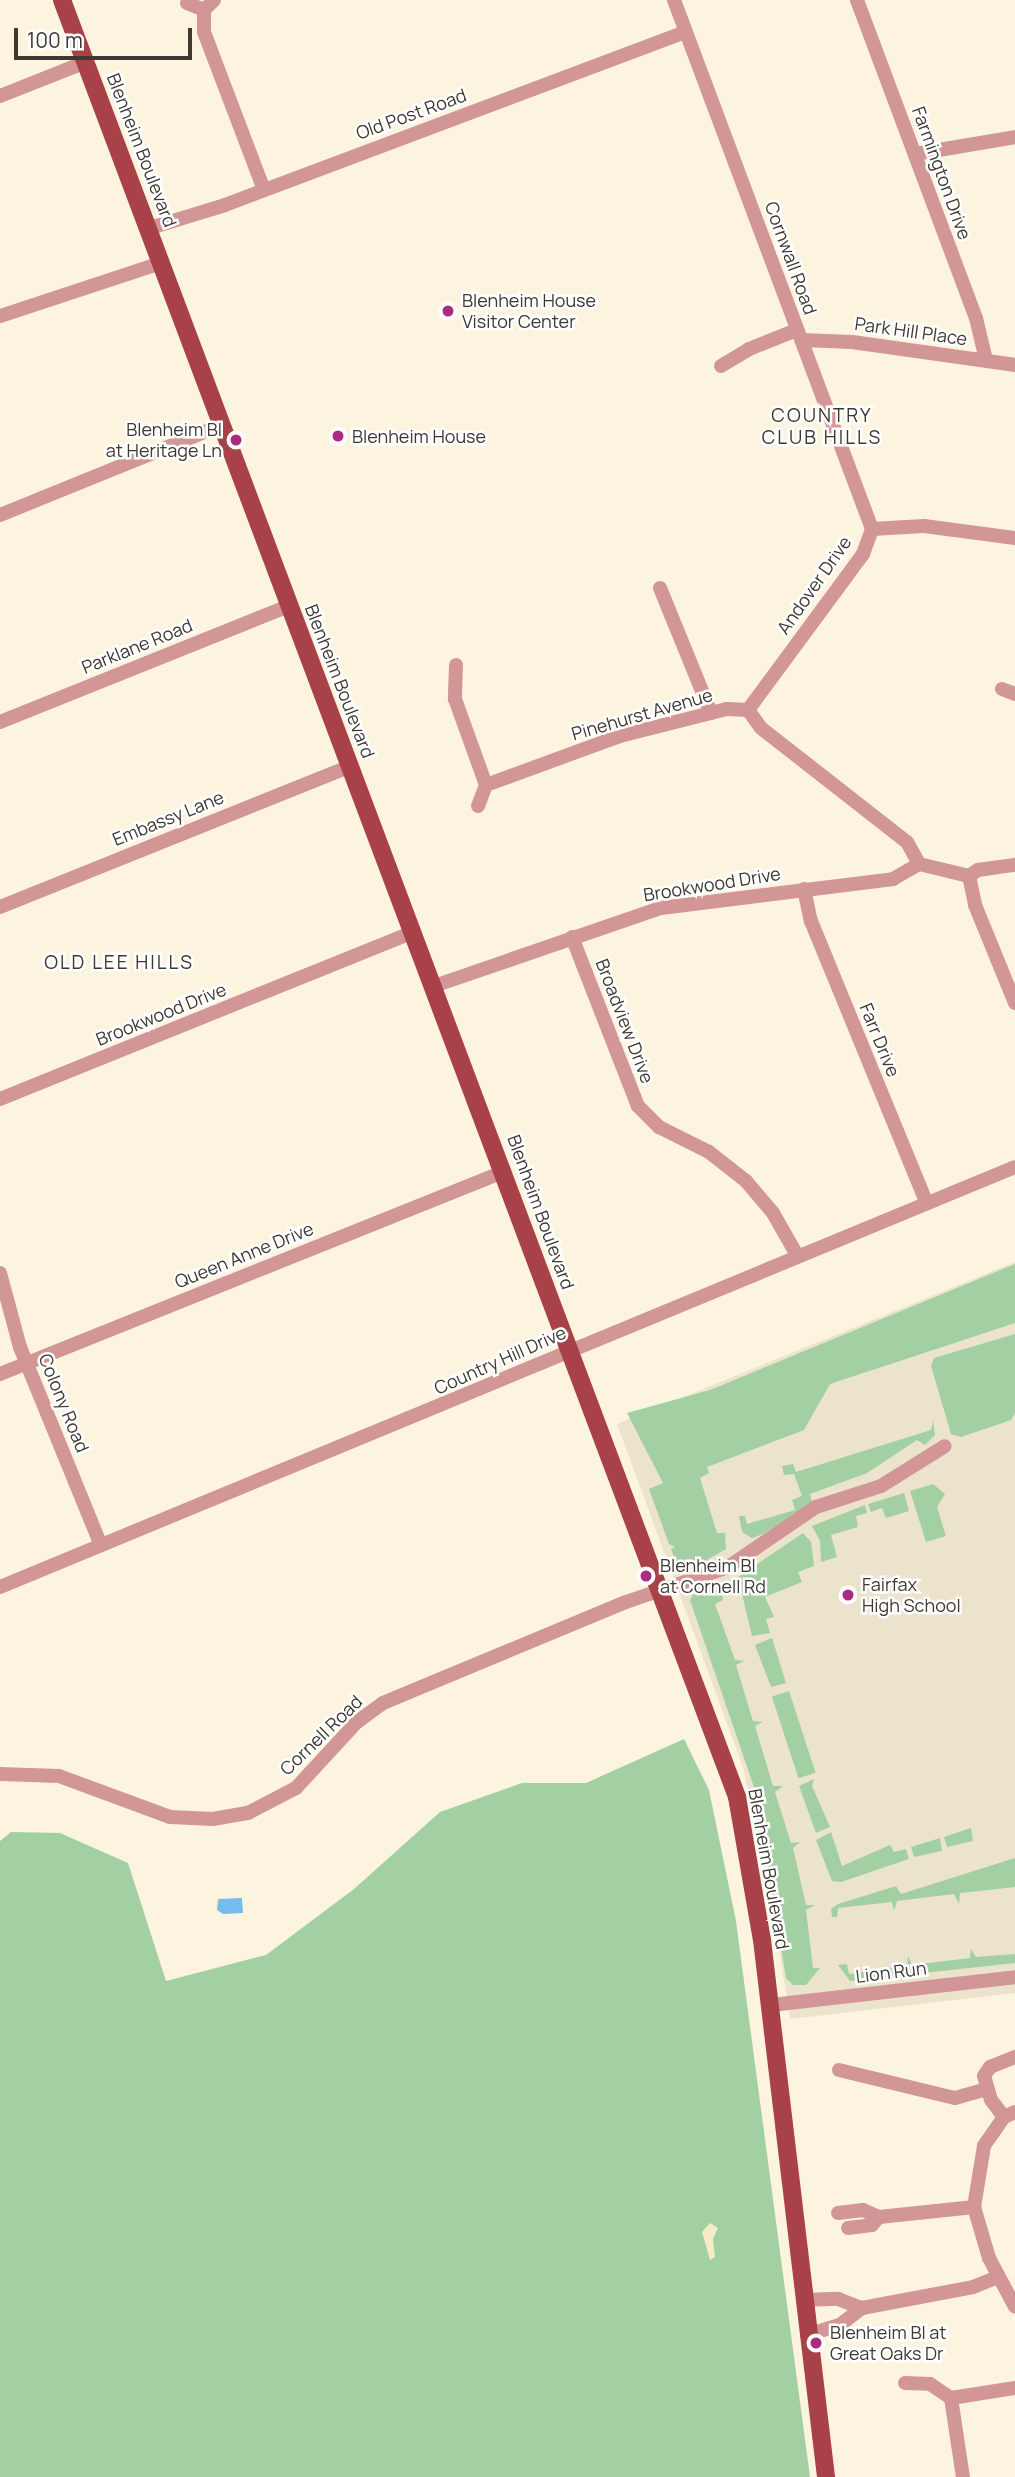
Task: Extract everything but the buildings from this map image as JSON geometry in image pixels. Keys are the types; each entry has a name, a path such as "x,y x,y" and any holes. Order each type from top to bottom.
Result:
{"main road":[{"name":"Blenheim Boulevard","path":"62,0 737,1797 771,2004 807,2335 826,2477"}],"street":[{"name":"Cornwall Road","path":"674,0 872,529"},
{"name":"Farmington Drive","path":"857,0 976,318 986,360"},
{"path":"187,3 209,5 204,32 264,190"},
{"name":"Old Post Road","path":"149,228 264,190 685,32"},
{"path":"0,96 86,62"},
{"path":"915,154 1015,137"},
{"path":"0,316 161,263"},
{"name":"Park Hill Place","path":"721,366 749,349 800,335 1015,365"},
{"path":"0,515 222,425"},
{"name":"Andover Drive","path":"748,710 863,554 872,529 925,526 1015,538"},
{"path":"660,588 711,713"},
{"name":"Parklane Road","path":"0,722 289,606"},
{"path":"456,665 455,699 486,785 478,806"},
{"path":"748,710 761,728 907,842 919,864 969,876 978,870 1015,865"},
{"name":"Pinehurst Avenue","path":"486,785 620,736 711,713 748,710"},
{"name":"Embassy Lane","path":"0,907 350,765"},
{"name":"Brookwood Drive","path":"434,986 661,908 893,879 919,864"},
{"path":"969,876 972,898 1015,1003"},
{"name":"Farr Drive","path":"804,889 811,920 926,1202"},
{"name":"Brookwood Drive","path":"0,1099 414,932"},
{"name":"Broadview Drive","path":"572,937 638,1106 659,1127 709,1152 746,1181 773,1213 797,1255"},
{"name":"Country Hill Drive","path":"0,1587 1015,1167"},
{"name":"Queen Anne Drive","path":"0,1374 503,1172"},
{"name":"Colony Road","path":"0,1273 27,1364 101,1545"},
{"name":"Cornell Road","path":"0,1774 59,1776 170,1817 213,1819 248,1813 296,1788 357,1723 383,1703 660,1590 728,1566 816,1507 881,1486 945,1446"},
{"name":"Lion Run","path":"771,2004 1015,1977"},
{"path":"1015,2057 986,2071 987,2090 1009,2115 980,2156 975,2207 998,2277 1015,2307"},
{"path":"839,2070 955,2098 987,2090"},
{"path":"838,2213 863,2210 879,2217 975,2207"},
{"path":"848,2228 872,2225 879,2217"},
{"path":"807,2335 840,2325 862,2308 973,2287 998,2277"},
{"path":"803,2300 838,2299 862,2308"},
{"path":"905,2383 930,2384 951,2398 1015,2388"},
{"path":"951,2398 963,2477"}],"shaded area":[{"name":"Fairfax High School","path":"1015,1262 1015,1993 790,2019 769,1883 743,1767 617,1424"}],"green space":[{"path":"1015,1264 1015,1323 830,1384 804,1430 707,1467 709,1473 700,1478 717,1533 725,1533 726,1549 693,1568 676,1562 671,1549 675,1547 669,1544 649,1489 663,1483 627,1413 710,1390"},
{"path":"1015,1334 1015,1413 1011,1420 961,1437 951,1434 931,1366 934,1358"},
{"path":"933,1420 935,1435 925,1445 917,1440 867,1473 810,1494 812,1503 763,1534 752,1538 742,1532 739,1516 745,1516 747,1524 795,1510 792,1500 802,1496 794,1474 784,1475 782,1466 793,1464 796,1472 931,1430"},
{"path":"933,1484 945,1494 937,1507 946,1536 926,1542 910,1491"},
{"path":"904,1493 909,1511 886,1518 882,1508 871,1512 868,1504"},
{"path":"865,1505 867,1513 856,1516 858,1527 831,1535 837,1557 821,1562 820,1541 812,1526"},
{"path":"803,1533 811,1542 814,1566 798,1572 802,1582 765,1597 774,1617 766,1619 770,1633 752,1636 738,1577"},
{"path":"708,1585 722,1594 723,1600 715,1604 735,1660 744,1661 736,1665 753,1721 763,1722 755,1726 773,1786 783,1786 775,1792 791,1843 800,1842 793,1848 806,1905 815,1905 806,1910 813,1968 820,1968 806,1985 793,1985 786,1978 756,1793 690,1600 697,1588"},
{"path":"772,1638 786,1683 771,1687 755,1645"},
{"path":"789,1691 816,1773 798,1778 772,1697"},
{"path":"684,1739 709,1790 736,1921 810,2477 0,2477 0,1841 11,1832 60,1833 128,1863 166,1981 266,1955 354,1889 440,1812 522,1783 586,1783"},
{"path":"814,1779 812,1786 830,1827 816,1833 799,1786"},
{"path":"971,1828 973,1841 947,1847 944,1837"},
{"path":"831,1832 842,1866 890,1845 894,1852 906,1849 909,1859 841,1882 832,1881 816,1840"},
{"path":"940,1838 942,1851 914,1857 911,1847"},
{"path":"1015,1858 1015,1887 960,1893 959,1904 954,1894 897,1901 894,1911 892,1902 838,1908 837,1917 832,1917 831,1909 838,1904 896,1886 901,1894"},
{"path":"971,1949 976,1957 1015,1954 1015,1963 850,1981 838,1965 847,1964 849,1974 907,1966 908,1956 912,1965 970,1958"}],"sand":[{"path":"710,2223 718,2228 713,2239 715,2257 710,2260 702,2232"}],"water":[{"path":"242,1898 243,1913 223,1914 217,1910 218,1899"}],"place":[{"name":"Blenheim House Visitor Center","path":"448,311"},
{"name":"Blenheim House","path":"338,436"},
{"name":"Blenheim Bl at Heritage Ln","path":"236,440"},
{"name":"Blenheim Bl at Cornell Rd","path":"646,1576"},
{"name":"Fairfax High School","path":"848,1595"},
{"name":"Blenheim Bl at Great Oaks Dr","path":"816,2343"}],"district":[{"name":"COUNTRY CLUB HILLS","path":"822,427"},
{"name":"OLD LEE HILLS","path":"119,963"}]}
